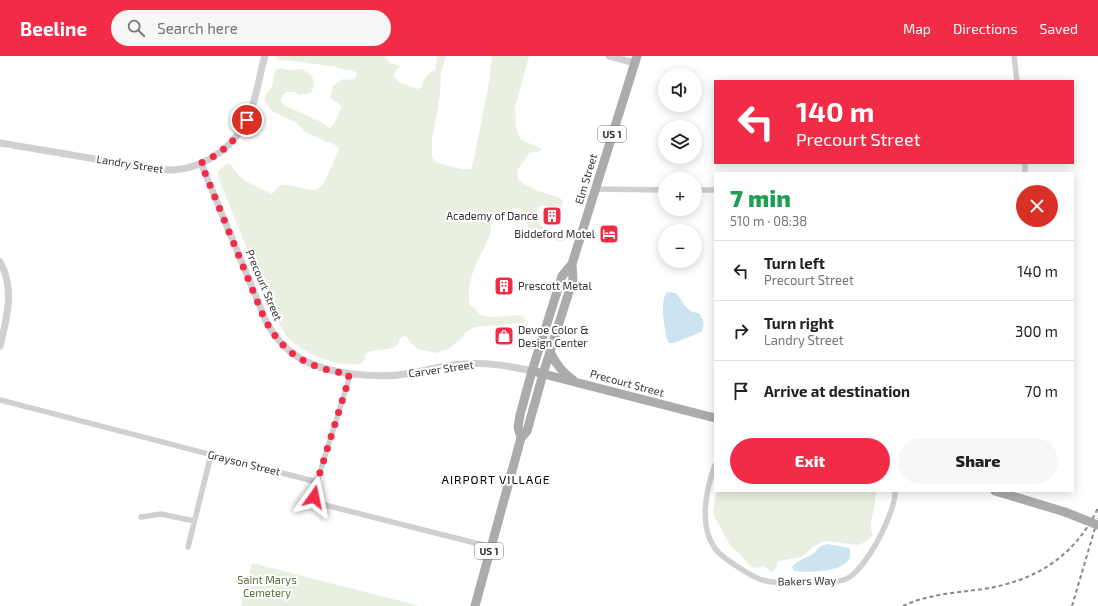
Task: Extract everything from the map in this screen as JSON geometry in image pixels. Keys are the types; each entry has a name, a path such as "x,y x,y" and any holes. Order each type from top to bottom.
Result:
{"main road":[{"name":"Elm Street","path":"475,606 521,438 527,431 573,279 572,264 636,59"},
{"name":"Elm Street","path":"521,438 518,427 532,371 562,276 572,264"},
{"path":"550,352 560,369 576,382"},
{"name":"Precourt Street","path":"532,371 714,418"},
{"path":"998,492 1065,512 1098,525"}],"street":[{"name":"Landry Street","path":"0,143 161,169 178,169 201,163 224,150 241,130 252,106 265,56"},
{"path":"609,56 636,59"},
{"path":"1014,56 1017,80"},
{"name":"Precourt Street","path":"201,163 262,313 275,336 291,353 308,364 327,370 349,374"},
{"path":"595,189 658,190"},
{"path":"702,190 714,190"},
{"path":"0,262 7,281 9,294 9,306 0,346"},
{"name":"Carver Street","path":"349,374 388,376 472,363 500,365 532,371"},
{"path":"349,374 348,382 317,482 314,497 316,501 321,504 491,547"},
{"name":"Grayson Street","path":"0,400 317,482"},
{"path":"188,547 211,455"},
{"name":"Bakers Way","path":"714,468 708,489 706,527 715,549 731,562 753,576 771,582 836,581 848,578 860,567 877,542 891,510 896,492"},
{"path":"141,517 161,514 194,521"}],"green space":[{"path":"276,56 384,56 390,63 400,66 393,75 399,82 416,89 421,88 429,73 435,70 437,56 446,56 441,73 440,96 432,140 432,156 437,163 461,169 471,169 489,82 492,56 529,56 515,108 516,128 521,140 541,148 541,151 529,153 517,171 518,179 532,188 556,196 563,201 560,209 544,205 538,207 537,214 540,224 544,228 566,237 567,239 561,242 538,234 528,227 526,217 519,208 513,208 492,221 489,237 477,261 469,287 470,305 480,315 493,317 517,315 524,317 525,321 523,323 475,327 466,332 461,339 448,349 436,353 418,349 405,335 400,339 398,345 389,349 371,351 365,355 365,359 360,364 352,365 318,357 302,349 290,340 277,320 270,305 218,177 218,171 228,163 244,179 272,194 284,184 317,190 324,183 339,149 332,142 327,142 306,132 295,122 272,111 264,99 265,96 272,86 274,74 278,68 304,70 311,75 314,81 311,93 299,95 295,92 286,92 282,96 281,101 284,105 319,121 330,128 334,124 342,106 330,98 333,86 343,79 349,80 355,78 357,73 337,67 286,60 280,61"},
{"path":"716,492 878,492 876,493 871,524 873,535 867,541 859,545 824,541 813,547 802,557 779,561 774,571 771,572 764,566 756,568 750,566 739,553 734,550 726,539 713,513"},
{"name":"Saint Marys Cemetery","path":"252,563 420,606 241,606"}],"water":[{"path":"667,292 676,293 686,307 692,312 699,313 703,322 701,332 674,343 669,343 667,340 663,315 663,302"},
{"path":"827,544 849,548 850,556 847,562 840,567 830,570 810,572 794,571 792,567 796,563 814,553 819,547"}],"railway":[{"path":"903,606 932,596 1002,585 1037,573 1052,564 1078,540 1089,525 1098,508"},
{"path":"1072,606 1098,518"}],"place":[{"name":"Academy of Dance","path":"552,216"},
{"name":"Biddeford Motel","path":"609,234"},
{"name":"Prescott Metal","path":"504,286"},
{"name":"Devoe Color & Design Center","path":"504,336"}],"district":[{"name":"AIRPORT VILLAGE","path":"496,480"}],"route":[{"path":"247,120 238,135 224,150 201,163 262,313 275,336 286,349 308,364 327,370 349,374 348,382 317,482 314,497"}]}
